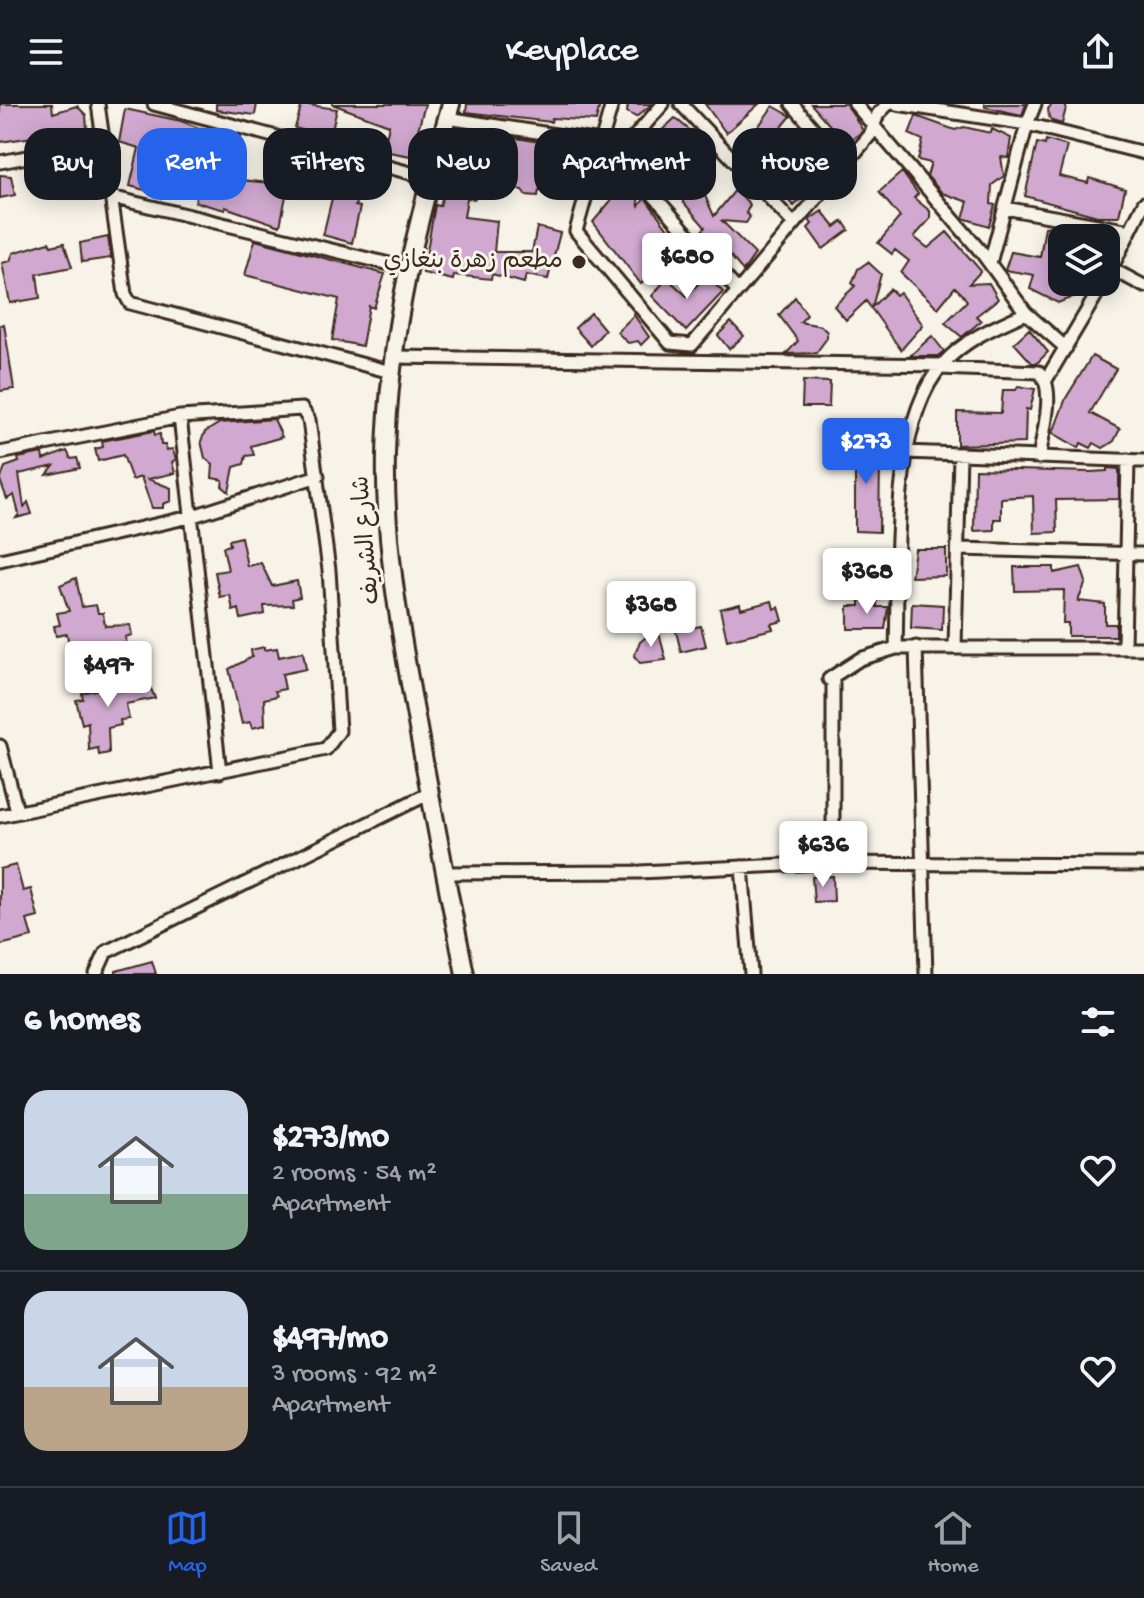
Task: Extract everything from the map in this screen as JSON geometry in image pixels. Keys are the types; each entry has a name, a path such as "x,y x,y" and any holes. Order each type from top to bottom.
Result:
{"main road":[{"name":"شارع الشريف","path":"423,200 406,268 392,364 386,466 391,567 465,974"}],"street":[{"path":"98,104 101,128"},
{"path":"154,104 408,172"},
{"path":"605,128 612,104"},
{"path":"642,128 663,104"},
{"path":"681,104 794,224"},
{"path":"792,104 813,128"},
{"path":"855,104 990,263 1026,313 1066,348"},
{"path":"857,151 870,135 881,109 888,104"},
{"path":"897,104 1027,124 1144,153"},
{"path":"990,263 1035,104"},
{"path":"449,111 534,128"},
{"path":"0,162 24,158"},
{"path":"121,199 406,268"},
{"path":"111,200 125,294 130,303 392,364 941,366 1039,372 1046,380"},
{"path":"586,200 577,233 670,343 692,345 815,200"},
{"path":"656,200 738,291"},
{"path":"1120,251 1144,203"},
{"path":"1005,208 1130,231"},
{"path":"1120,280 1144,286"},
{"path":"1039,458 1046,380 1096,296"},
{"path":"896,648 905,452 922,399 941,366 977,337 1026,313"},
{"path":"0,453 180,417 302,409 309,420 318,476 337,665 339,731 326,749 0,816"},
{"path":"180,417 220,772"},
{"path":"905,452 1144,461"},
{"path":"955,647 960,454"},
{"path":"1124,647 1128,460"},
{"path":"0,560 190,517 318,476"},
{"path":"958,549 1144,554"},
{"path":"916,647 926,974"},
{"path":"833,863 831,678 860,659 896,648 1144,648"},
{"path":"0,746 17,811"},
{"path":"96,974 106,952 430,793"},
{"path":"445,873 640,872 833,863 1144,865"},
{"path":"742,867 751,974"}],"building":[{"path":"0,104 52,104 53,113 77,106 86,115 87,128 24,128 24,138 0,142"},
{"path":"216,104 257,104 255,115 216,110"},
{"path":"302,104 337,109 332,128 295,128"},
{"path":"332,104 425,104 419,128 408,128 408,155 392,153 392,128 388,128 389,125"},
{"path":"467,104 600,104 596,121 552,118 551,122 466,112"},
{"path":"628,104 652,104 636,117 627,112"},
{"path":"705,104 759,104 726,133"},
{"path":"811,104 847,104 863,131 857,136 857,128 832,128"},
{"path":"985,104 1026,104 1022,115 985,107"},
{"path":"1052,104 1067,104 1062,124 1049,117 1048,109"},
{"path":"773,106 791,116 781,128 758,127"},
{"path":"125,109 199,128 137,128 137,147 121,143"},
{"path":"916,116 955,130 964,127 991,133 992,129 1011,138 1008,158 1001,157 1004,176 992,185 991,204 995,205 989,226 963,218 968,202 942,193 927,176 931,163 918,160 923,140 909,134"},
{"path":"675,118 687,128 664,128"},
{"path":"518,138 534,141 534,196 525,195 523,190 518,190"},
{"path":"1046,140 1067,146 1059,176 1088,183 1089,178 1125,189 1119,216 1097,216 1025,196 1037,143 1045,145"},
{"path":"137,156 137,188 130,186"},
{"path":"902,172 918,194 914,198 930,211 930,219 914,237 928,248 947,232 981,271 969,284 989,283 998,299 976,316 981,321 962,337 945,323 967,301 962,294 955,287 938,308 901,273 909,261 895,250 892,254 878,243 900,217 879,192"},
{"path":"0,175 11,176 15,195 0,198"},
{"path":"247,181 263,182 263,200 285,200 280,226 225,207 225,210 195,202 247,200"},
{"path":"732,194 732,200 746,200 750,205 746,213 750,217 746,223 722,221 755,254 743,271 718,241 715,244 702,231 705,227 682,200 707,200 714,216"},
{"path":"332,200 357,200 355,206 360,207 352,243 323,235"},
{"path":"442,200 467,200 464,217 497,221 494,252 532,252 537,227 560,233 548,279 526,275 524,283 492,274 491,279 454,275 453,280 423,273 435,205 440,206"},
{"path":"611,200 638,200 639,206 646,200 677,241 658,262 661,266 641,284 593,222"},
{"path":"822,211 835,227 843,221 849,230 823,249 808,228 812,224 809,220"},
{"path":"1045,227 1048,227 1048,296 1075,296 1058,303 1030,289 1034,275 1005,270 1011,252 1040,257"},
{"path":"108,237 111,258 82,262 80,243"},
{"path":"255,240 385,274 374,308 369,306 362,346 332,340 339,299 245,275"},
{"path":"49,242 51,246 64,243 72,267 37,274 40,298 10,303 2,263 10,261 13,253"},
{"path":"868,262 881,274 872,307 890,289 896,295 900,293 923,325 901,350 866,301 846,320 834,306 855,286 852,283 858,269"},
{"path":"706,275 723,292 686,331 652,296 667,278 687,296"},
{"path":"795,297 807,315 800,322 821,326 827,332 827,338 816,353 786,354 798,341 779,315"},
{"path":"591,313 605,330 591,346 575,328"},
{"path":"634,315 649,337 641,345 638,341 628,343 617,332"},
{"path":"731,322 744,336 729,349 718,335"},
{"path":"4,324 14,389 0,391 0,325"},
{"path":"1029,329 1048,352 1037,363 1032,363 1014,343"},
{"path":"932,336 944,351 938,356 910,356"},
{"path":"1092,356 1116,369 1090,413 1120,429 1114,441 1103,448 1094,443 1091,448 1081,443 1079,448 1053,433 1066,398"},
{"path":"803,381 830,382 829,407 802,407"},
{"path":"1018,386 1035,389 1030,410 1026,409 1025,443 957,445 957,412 1001,413 1003,390 1016,390"},
{"path":"274,419 282,437 251,446 254,455 246,456 244,464 234,467 229,492 222,486 223,480 212,478 213,465 205,458 201,441 205,432 220,423"},
{"path":"154,431 155,435 160,434 161,445 165,445 166,450 172,449 176,459 172,462 175,473 148,479 171,488 171,501 163,504 163,508 152,508 141,477 132,480 123,455 98,461 95,449 103,447 102,441"},
{"path":"843,447 884,449 883,462 880,462 879,532 855,531 855,460 843,460"},
{"path":"67,451 71,459 77,458 80,468 47,475 54,466 19,474 24,507 28,502 32,514 16,518 19,514 14,495 7,499 0,480 5,467 19,462 18,458 42,453 43,460"},
{"path":"1107,468 1119,469 1119,499 1056,500 1057,532 1034,533 1033,496 1001,498 1001,519 994,519 994,530 974,531 975,469 1090,472 1107,471"},
{"path":"241,537 247,566 261,563 272,586 297,581 300,597 292,599 293,605 264,606 265,614 241,619 239,609 233,611 230,595 220,597 215,572 228,570 223,547 230,545 229,540"},
{"path":"915,549 946,549 946,576 911,577"},
{"path":"1014,567 1054,567 1054,573 1081,567 1086,582 1078,601 1105,604 1105,624 1116,624 1116,636 1068,636 1068,623 1063,623 1064,590 1015,591"},
{"path":"76,578 82,607 96,605 98,613 103,613 105,626 130,625 132,635 125,637 127,645 99,646 101,652 77,657 76,650 70,651 67,634 56,636 54,626 60,625 57,613 69,611 60,585"},
{"path":"860,600 877,600 877,607 888,607 885,629 848,629 848,606 860,606"},
{"path":"772,601 774,609 779,607 783,621 771,624 773,629 727,640 720,609 740,604 741,609"},
{"path":"912,603 943,605 942,630 911,628"},
{"path":"701,626 706,646 681,652 676,631"},
{"path":"652,632 659,633 666,660 640,663 634,656 640,642"},
{"path":"264,647 264,650 277,648 279,657 303,652 306,669 282,674 285,689 275,691 277,696 264,699 265,725 252,728 250,722 242,724 229,669 252,657 251,650"},
{"path":"107,677 108,682 120,680 122,691 148,682 155,698 126,704 129,719 120,720 121,725 108,728 109,753 99,755 98,748 89,750 88,722 82,724 76,700 83,699 82,693 99,689 97,679"},
{"path":"16,865 23,891 31,889 38,917 27,920 32,937 0,945 0,869"},
{"path":"833,876 834,901 814,902 812,877"},
{"path":"152,961 156,974 116,974 116,971"}],"place":[{"name":"مطعم زهرة بنغازي","path":"579,262"}]}
